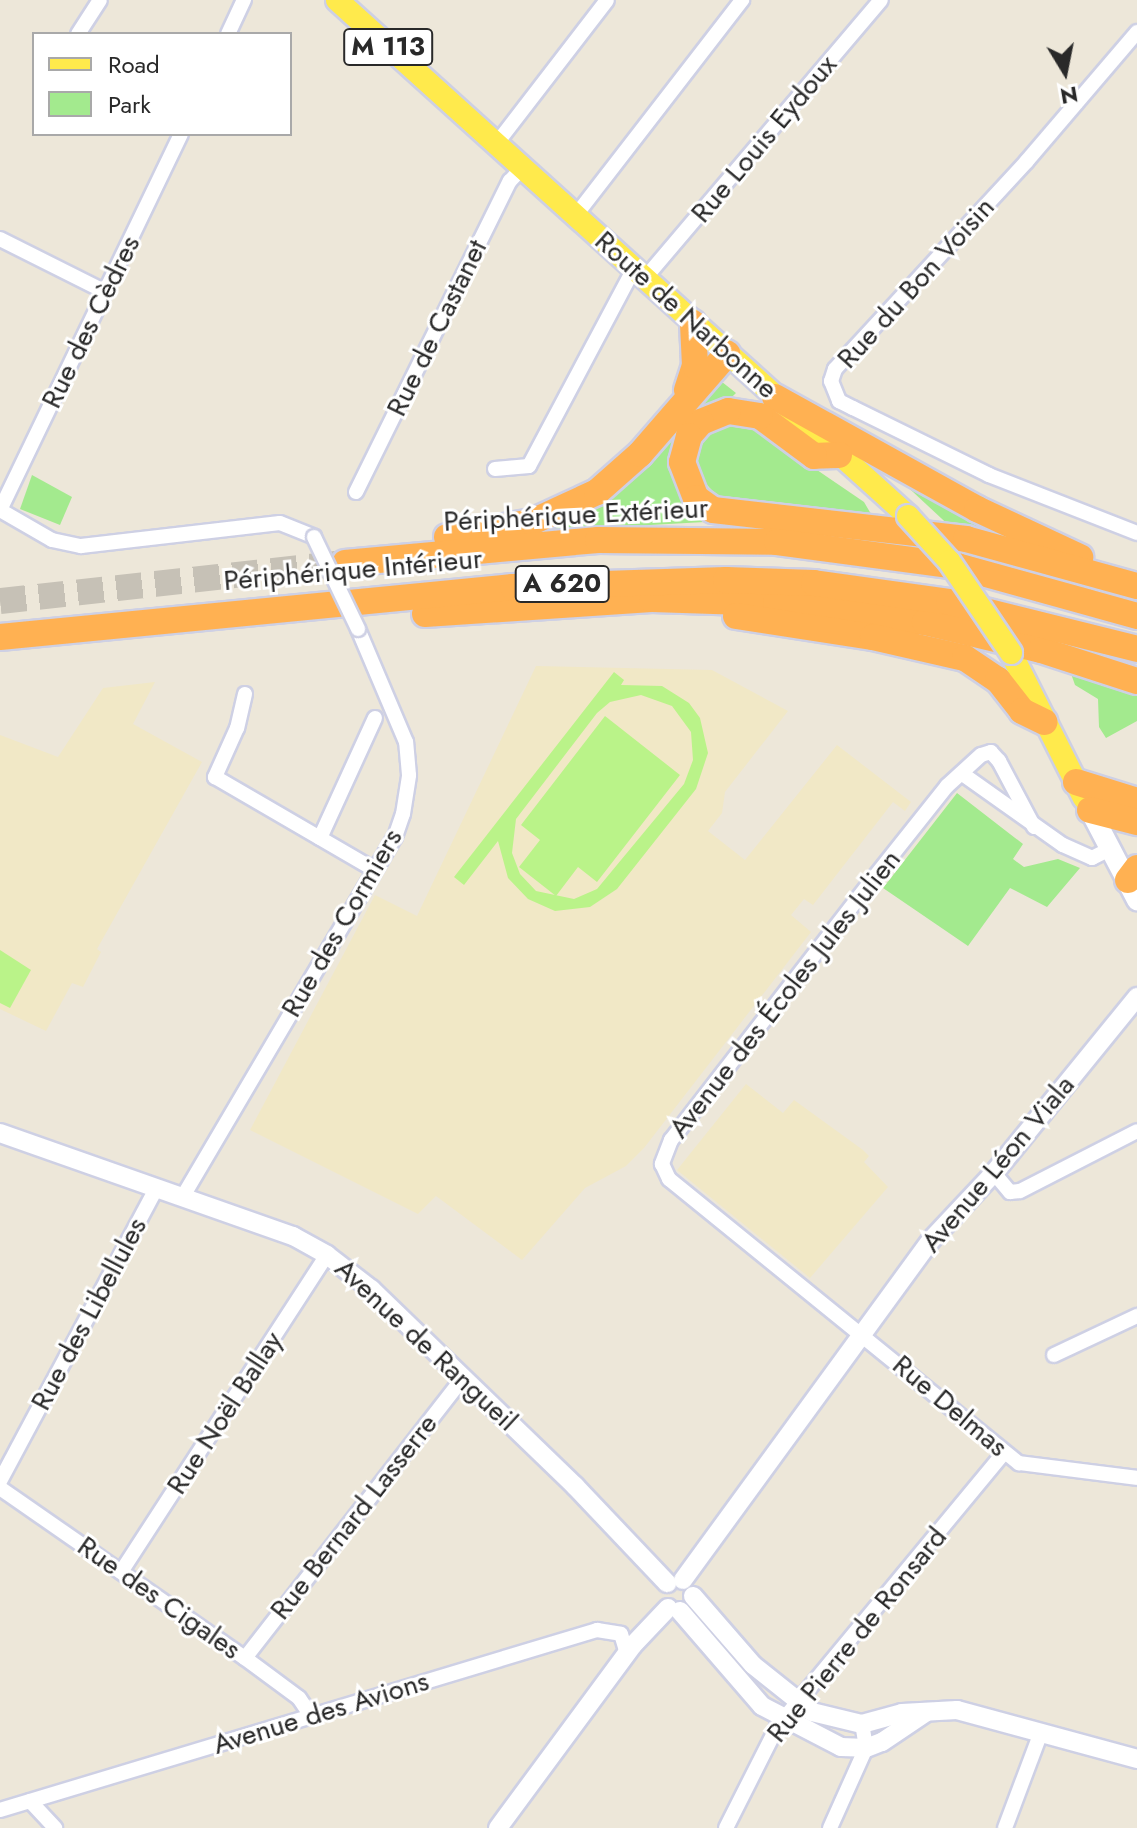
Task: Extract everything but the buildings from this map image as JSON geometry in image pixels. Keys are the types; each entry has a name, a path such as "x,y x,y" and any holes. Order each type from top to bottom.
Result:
{"highway":[{"path":"682,402 695,366 693,323"},
{"path":"682,402 727,354"},
{"path":"775,397 977,509 1136,586"},
{"name":"Périphérique Extérieur","path":"682,402 619,476 576,505 532,522 353,551 345,563 598,540 777,542 957,566 1137,616"},
{"path":"839,455 814,456 760,416 728,411 695,429 682,462 696,498 713,510 966,539 1136,586"},
{"name":"Périphérique Intérieur","path":"0,637 581,582 763,581 949,602 1137,649"},
{"path":"154,621 175,635 611,600 714,600 861,612 974,633 1137,681"},
{"path":"611,600 621,608 757,619 941,649 982,667 1022,711 1045,722"},
{"path":"1076,782 1137,801"},
{"path":"1090,810 1137,822"}],"main road":[{"name":"Route de Narbonne","path":"337,0 908,516 949,561 1011,653 1045,722"},
{"name":"M 113","path":"1045,722 1090,810"},
{"path":"1090,810 1110,849 1134,882"}],"street":[{"path":"79,32 100,0"},
{"path":"229,32 244,0"},
{"path":"497,143 607,0"},
{"path":"576,215 742,0"},
{"name":"Rue Louis Eydoux","path":"495,469 529,466 641,272 881,0"},
{"name":"Rue du Bon Voisin","path":"1137,32 1027,161 835,369 831,381 839,401 866,415 989,475 1137,533"},
{"name":"Rue des Cèdres","path":"0,510 180,136"},
{"name":"Rue de Castanet","path":"356,492 510,181 523,167"},
{"path":"0,239 104,291"},
{"name":"Rue des Cormiers","path":"0,510 52,540 81,546 280,523 314,537 402,728 409,761 403,814 375,870 182,1198"},
{"path":"245,694 237,728 215,777 375,870"},
{"path":"320,838 375,718"},
{"name":"Avenue des Écoles Jules Julien","path":"862,1334 669,1179 662,1164 671,1140 869,884 947,786 964,775 981,755 991,752 1034,827"},
{"path":"964,775 1034,827 1092,858 1110,849"},
{"name":"Avenue Léon Viala","path":"498,1828 630,1650 675,1596 938,1232 994,1173 1137,997"},
{"path":"994,1173 1010,1192 1020,1191 1137,1131"},
{"name":"Avenue de Rangueil","path":"0,1133 293,1236 327,1255 463,1378 632,1542 738,1684 782,1720 841,1747 866,1748"},
{"name":"Rue des Libellules","path":"0,1481 156,1189"},
{"name":"Rue Noël Ballay","path":"121,1572 327,1255"},
{"path":"1054,1355 1137,1316"},
{"name":"Rue Delmas","path":"862,1334 1004,1453 1032,1468 1137,1478"},
{"name":"Rue Bernard Lasserre","path":"245,1658 463,1378"},
{"name":"Rue Pierre de Ronsard","path":"726,1828 782,1720 795,1702 1004,1453"},
{"name":"Rue des Cigales","path":"0,1488 245,1658 299,1698 311,1716"},
{"name":"Avenue de Rangueil","path":"675,1596 795,1702 828,1718 862,1724 931,1709 957,1710 1137,1759"},
{"name":"Avenue des Avions","path":"0,1810 597,1630 621,1634 630,1650"},
{"path":"866,1748 931,1709"},
{"path":"830,1828 866,1748 862,1724"},
{"path":"1005,1828 1041,1732"},
{"path":"30,1801 55,1828"}],"shaded area":[{"path":"536,666 712,670 788,711 725,792 722,813 708,831 745,860 837,745 911,802 905,811 893,802 813,905 804,899 791,915 811,932 644,1148 626,1166 585,1188 522,1260 436,1196 418,1214 250,1130 375,895 417,916"},
{"path":"155,682 133,724 202,762 97,949 101,952 83,987 72,983 46,1031 0,1009 0,735 58,757 103,688"},
{"path":"746,1084 783,1113 794,1100 863,1150 869,1156 864,1162 888,1187 810,1278 677,1170"}],"green space":[{"path":"717,378 736,393 675,453 723,521 541,531"},
{"path":"742,419 864,502 871,514 717,496 700,477 696,450 715,425"},
{"path":"32,475 72,497 60,525 20,509"},
{"path":"898,478 1013,537 956,532"},
{"path":"1069,668 1137,692 1137,721 1106,738 1099,727 1098,699 1075,685"},
{"path":"614,672 624,680 621,685 662,686 689,703 700,718 708,753 696,789 617,889 590,907 555,911 528,899 508,878 498,841 464,885 454,877","holes":["641,695 672,706 691,732 693,760 684,784 597,889 574,899 536,891 520,874 512,853 516,819 597,713 610,702"]},
{"path":"605,716 680,775 597,882 578,867 556,896 519,867 540,840 521,825"},
{"path":"957,793 1023,844 1013,859 1024,867 1058,859 1080,868 1047,907 1010,888 968,946 883,888"},
{"path":"0,950 31,970 10,1008 0,1003"}],"tunnel":[{"path":"0,601 345,563"}]}
